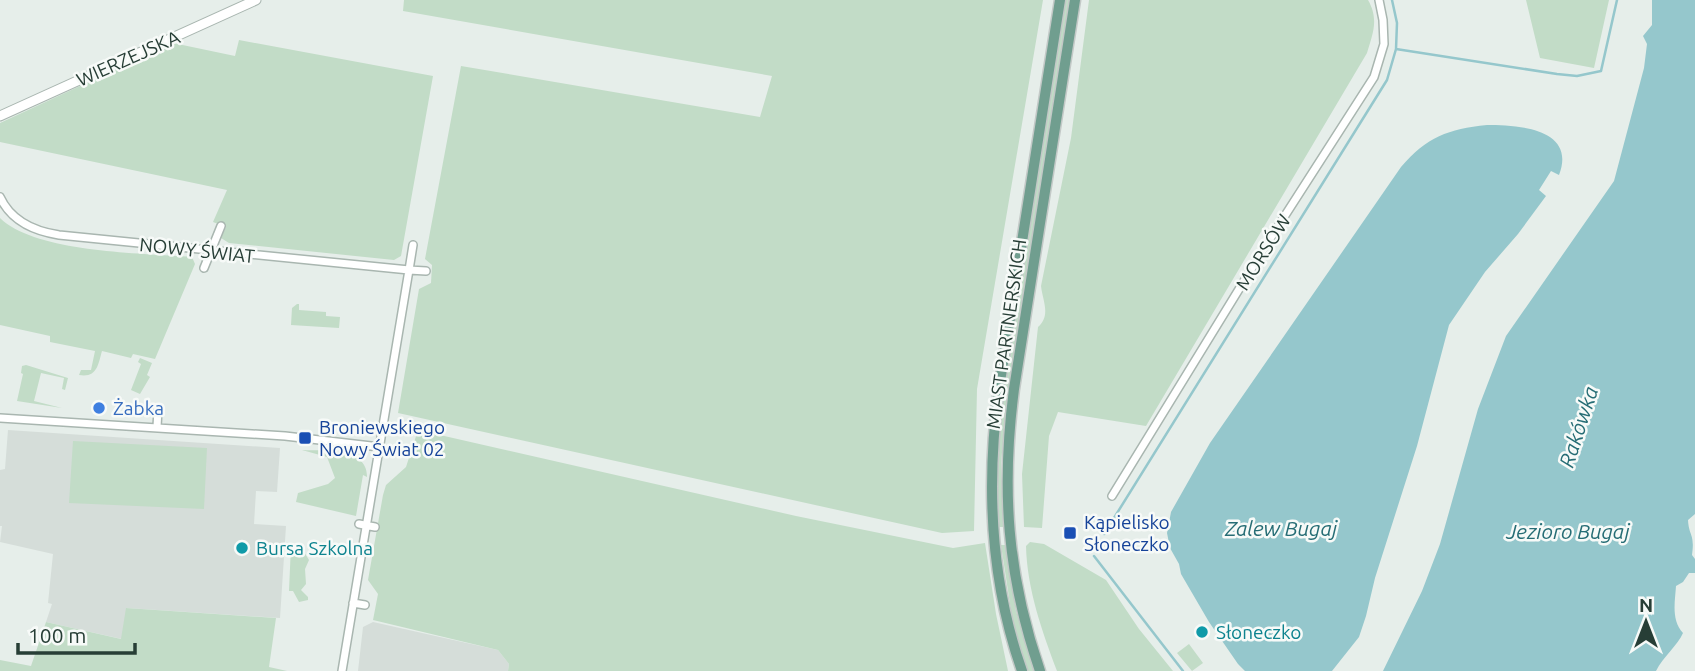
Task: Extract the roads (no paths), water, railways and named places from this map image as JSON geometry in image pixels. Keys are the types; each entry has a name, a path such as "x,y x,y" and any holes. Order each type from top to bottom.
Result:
{"main road":[{"name":"MIAST PARTNERSKICH","path":"1022,671 1008,623 999,574 992,514 992,459 998,396 1060,0"},
{"name":"MIAST PARTNERSKICH","path":"1040,671 1020,604 1011,555 1007,514 1007,452 1016,378 1075,0"}],"street":[{"name":"WIERZEJSKA","path":"0,116 256,0"},
{"name":"MORSÓW","path":"1112,496 1268,242 1374,77 1384,44 1379,0"},
{"name":"NOWY ŚWIAT","path":"0,197 13,217 23,224 51,234 211,252 426,271"},
{"path":"204,268 221,226"},
{"path":"341,671 353,603 362,524 380,446 413,245"},
{"path":"157,427 158,409"},
{"path":"0,418 285,436 380,446"},
{"path":"362,524 375,527"},
{"path":"353,603 365,605"}],"water":[{"name":"Jezioro Bugaj","path":"1652,0 1695,0 1695,514 1688,520 1695,573 1689,573 1683,582 1676,586 1675,617 1683,633 1656,671 1383,671 1422,591 1440,544 1478,409 1506,336 1614,181 1644,68 1647,44 1643,36 1652,25"},
{"name":"Zalew Bugaj","path":"1487,125 1528,128 1552,139 1560,147 1562,159 1559,175 1551,171 1539,190 1546,196 1485,272 1449,325 1417,446 1359,637 1332,671 1245,671 1209,622 1181,574 1167,533 1171,512 1210,443 1401,167 1420,148 1439,136"}],"waterway":[{"path":"1392,0 1397,23 1396,49"},
{"path":"1104,534 1387,80 1396,49 1557,74 1577,76 1601,71 1617,0"},
{"path":"1094,556 1183,671"}],"place":[{"name":"Żabka","path":"99,408"},
{"name":"Broniewskiego Nowy Świat 02","path":"305,438"},
{"name":"Kąpielisko Słoneczko","path":"1070,533"},
{"name":"Bursa Szkolna","path":"242,548"},
{"name":"Słoneczko","path":"1202,632"}],"water label":[{"name":"Rakówka","path":"1579,427"}]}
